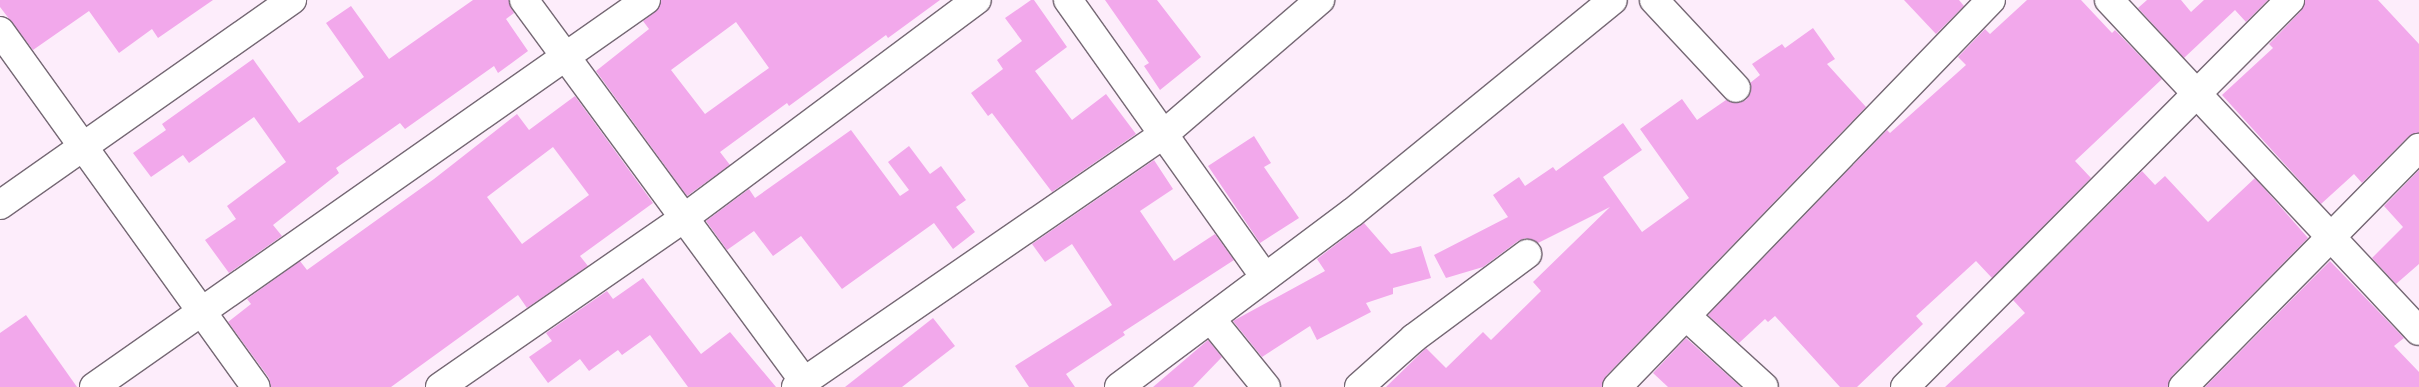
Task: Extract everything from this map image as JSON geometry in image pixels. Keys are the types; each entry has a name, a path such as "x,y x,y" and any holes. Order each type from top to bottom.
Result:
{"street":[{"path":"0,205 292,0"},
{"path":"524,0 684,218 800,384 1164,134 1320,0"},
{"path":"94,387 567,58 646,0"},
{"path":"440,387 684,218 978,0"},
{"path":"1068,0 1265,277"},
{"path":"1119,387 1353,212 1613,0"},
{"path":"1654,0 1736,88"},
{"path":"1617,387 1991,0"},
{"path":"2109,0 2419,331"},
{"path":"1905,387 2290,0"},
{"path":"0,31 256,387"},
{"path":"2183,387 2419,148"},
{"path":"1358,387 1414,338 1527,254"},
{"path":"1686,316 1764,387"},
{"path":"1211,319 1266,387"}],"building":[{"path":"0,0 213,0 158,38 152,29 119,53 89,11 33,50 0,7"},
{"path":"473,0 509,0 514,13 506,19 528,51 498,73 494,66 405,129 400,123 336,168 339,173 273,225 282,236 229,273 205,240 236,219 227,206 286,162 254,117 189,163 183,155 151,177 133,153 166,130 162,124 253,59 299,123 364,77 326,23 351,6 389,59"},
{"path":"661,0 940,0 888,38 886,35 789,106 787,103 720,152 730,165 687,196 596,71 649,29 643,21 655,12","holes":["736,22 769,68 705,114 671,70"]},
{"path":"1031,0 1034,0 1067,47 1035,71 1072,120 1106,94 1136,134 1052,192 992,113 988,116 971,93 1003,69 997,60 1022,41 1005,18"},
{"path":"1105,0 1157,0 1201,57 1160,90 1144,66 1149,63"},
{"path":"1904,0 1959,0 1964,6 1936,34"},
{"path":"2027,0 2081,0 2112,33 2115,30 2162,79 2075,161 2091,178 1992,278 1976,261 1916,316 1923,324 1857,387 1840,387 1775,316 1768,322 1765,319 1739,343 1708,315 1887,130 1890,133 1966,65 1958,57 1985,29 1990,34"},
{"path":"2147,0 2181,0 2191,12 2204,0 2268,0 2246,22 2235,10 2184,58 2138,8"},
{"path":"2305,0 2378,0 2419,44 2419,133 2408,137 2362,183 2354,174 2321,204 2222,95 2273,48 2269,44 2301,11"},
{"path":"1813,28 1835,59 1827,64 1866,107 1606,376 1602,387 1386,387 1426,348 1446,368 1483,332 1491,340 1541,291 1533,282 1610,207 1538,243 1526,238 1518,241 1483,267 1446,278 1434,255 1508,217 1493,195 1519,177 1525,186 1553,167 1556,171 1623,123 1642,150 1603,177 1642,232 1689,198 1640,129 1682,99 1697,120 1726,100 1739,103 1746,100 1751,92 1750,83 1760,75 1752,64 1782,44 1785,48"},
{"path":"575,96 653,203 580,256 588,266 527,308 518,295 391,387 271,387 269,378 228,322 251,304 247,299 300,261 307,270 434,179 517,114 529,130","holes":["553,147 589,195 522,244 487,197"]},
{"path":"851,130 900,196 909,190 888,162 909,146 930,174 941,166 966,200 956,207 975,232 953,249 934,223 842,289 801,236 773,256 754,231 727,250 706,221 749,189 755,198"},
{"path":"1254,136 1271,163 1264,167 1299,218 1260,243 1208,166"},
{"path":"1154,160 1173,189 1140,211 1174,261 1215,234 1234,260 1123,332 1125,335 1066,374 1075,387 1029,387 1015,366 1112,305 1072,244 1045,262 1032,244"},
{"path":"2419,170 2419,264 2396,284 2372,258 2403,227 2384,206"},
{"path":"2142,171 2155,185 2165,176 2208,222 2255,178 2308,238 2172,376 2168,387 1945,387 2025,313 2013,300"},
{"path":"1364,223 1391,254 1421,246 1431,278 1393,288 1393,294 1366,303 1371,312 1317,340 1310,326 1262,357 1233,321 1325,271 1317,259"},
{"path":"2330,261 2404,338 2394,346 2419,372 2419,387 2205,387"},
{"path":"643,278 701,354 730,332 776,387 688,387 650,335 622,355 618,350 589,371 580,359 548,383 529,357 552,341 546,333 607,291 613,299"},
{"path":"26,315 77,387 0,387 0,333"},
{"path":"933,318 955,346 902,387 845,387"},
{"path":"1686,338 1741,387 1668,387 1653,373"},
{"path":"1208,340 1222,357 1193,387 1153,387"}]}
